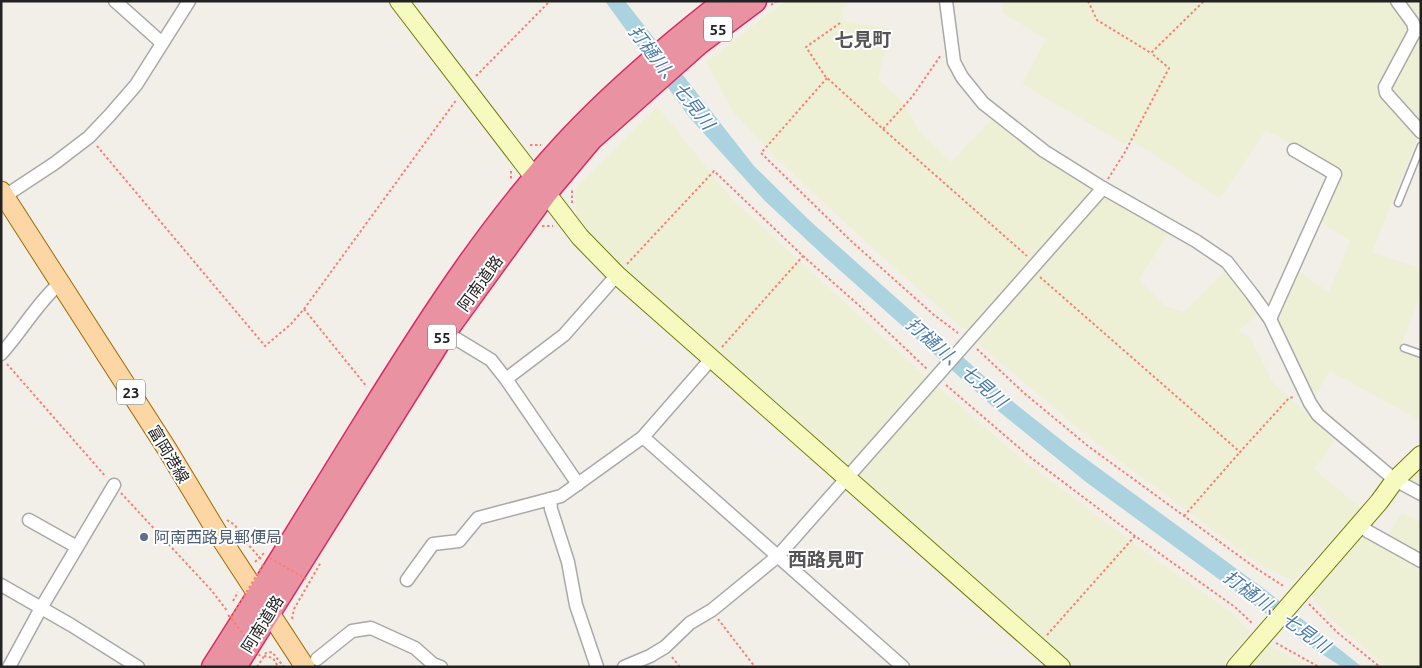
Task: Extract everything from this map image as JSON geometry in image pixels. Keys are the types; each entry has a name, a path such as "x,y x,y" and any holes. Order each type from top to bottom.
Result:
{"highway":[{"name":"阿南道路","path":"235,667 264,604 380,399 423,329 476,253 540,186 591,139 643,80 678,49 725,1"},
{"name":"阿南道路","path":"678,49 699,43 755,1"},
{"name":"阿南道路","path":"213,667 264,604 540,186"}],"main road":[{"name":"富岡港線","path":"3,193 264,604 311,663"}],"street":[{"path":"115,1 162,43"},
{"path":"3,193 55,163 88,137 109,116 136,85 189,1"},
{"path":"399,1 580,237 617,275 1061,667"},
{"path":"946,1 954,62 962,77 982,103 1044,151 1103,188 1196,241 1227,262 1270,319 1318,415 1395,480 1421,494"},
{"path":"1397,1 1418,31 1385,87 1386,93 1421,132"},
{"path":"1270,319 1335,174 1294,150"},
{"path":"624,667 650,656 665,647 690,623 712,610 778,556 1103,188"},
{"path":"506,379 564,335 617,275"},
{"path":"1,354 13,341 31,314 60,282"},
{"path":"445,332 490,360 506,379 578,484"},
{"path":"406,580 433,544 459,542 478,518 561,496 643,437 712,358"},
{"path":"643,437 903,667"},
{"path":"1236,667 1379,502 1395,480 1421,455"},
{"path":"9,667 41,608 114,486"},
{"path":"550,498 551,509 568,562 576,605 597,667"},
{"path":"29,520 77,546"},
{"path":"1359,525 1421,561"},
{"path":"1,586 71,624 138,667"},
{"path":"311,663 352,631 371,628 415,648 433,664 441,667"}],"lane":[{"path":"1398,203 1421,146"},
{"path":"1404,348 1421,354"}],"path":[{"path":"88,137 265,346 291,324 304,309 465,87 550,1"},
{"path":"1088,1 1097,20 1151,53 1169,68 1125,152 1103,188"},
{"path":"1151,53 1204,1"},
{"path":"840,22 806,47 827,78 1240,452"},
{"path":"882,129 912,97 946,48 952,46"},
{"path":"827,78 761,153 850,240 1024,393 1088,446 1257,569 1291,590 1380,667"},
{"path":"617,275 714,171 803,256 1030,457 1135,536 1235,607 1265,632 1270,640 1319,667"},
{"path":"712,358 803,256"},
{"path":"304,309 363,383 380,399"},
{"path":"1184,516 1290,398 1306,394"},
{"path":"1037,646 1135,536"},
{"path":"231,618 264,563 243,539"},
{"path":"270,558 306,579"},
{"path":"292,621 294,609 322,563 319,558"},
{"path":"712,610 756,667"},
{"path":"228,615 260,656 273,658 278,667"},
{"path":"257,667 266,653 272,652 284,667"}],"green space":[{"path":"787,1 845,1 842,21 891,29 878,79 901,100 920,132 951,162 992,119 1036,151 1170,231 1139,280 1165,306 1184,312 1225,270 1259,313 1238,331 1250,337 1274,384 1336,440 1314,469 1361,508 1294,581 1262,566 1092,440 1001,363 869,245 775,157 733,112 706,62"},
{"path":"1004,1 1391,1 1406,23 1409,31 1378,85 1378,91 1418,137 1372,253 1421,268 1421,295 1399,351 1421,359 1421,421 1330,371 1315,396 1276,323 1275,316 1297,270 1329,292 1350,241 1320,222 1340,173 1266,130 1220,199 1131,140 1124,144 1022,84 1046,39 1002,13"},
{"path":"1402,1 1421,1 1421,25 1420,25"},
{"path":"1421,34 1421,125 1389,88 1416,36"},
{"path":"657,106 732,199 927,378 853,466 845,468 616,264 576,216 576,188"},
{"path":"936,385 1023,460 1162,564 1231,612 1250,633 1221,667 1070,667 858,481 857,473"},
{"path":"1421,465 1421,489 1407,482 1406,479"},
{"path":"1402,512 1421,523 1421,667 1386,667 1330,618 1309,593 1361,533 1382,545"},
{"path":"1266,644 1310,667 1246,667"}],"water":[{"name":"打樋川、七見川","path":"605,1 625,1 754,166 809,220 1012,401 1070,447 1267,591 1362,667 1342,667 1317,651 1086,482 991,405 765,201 690,118"}],"place":[{"name":"阿南西路見郵便局","path":"144,537"}],"district":[{"name":"七見町","path":"863,39"},
{"name":"西路見町","path":"826,559"}]}
